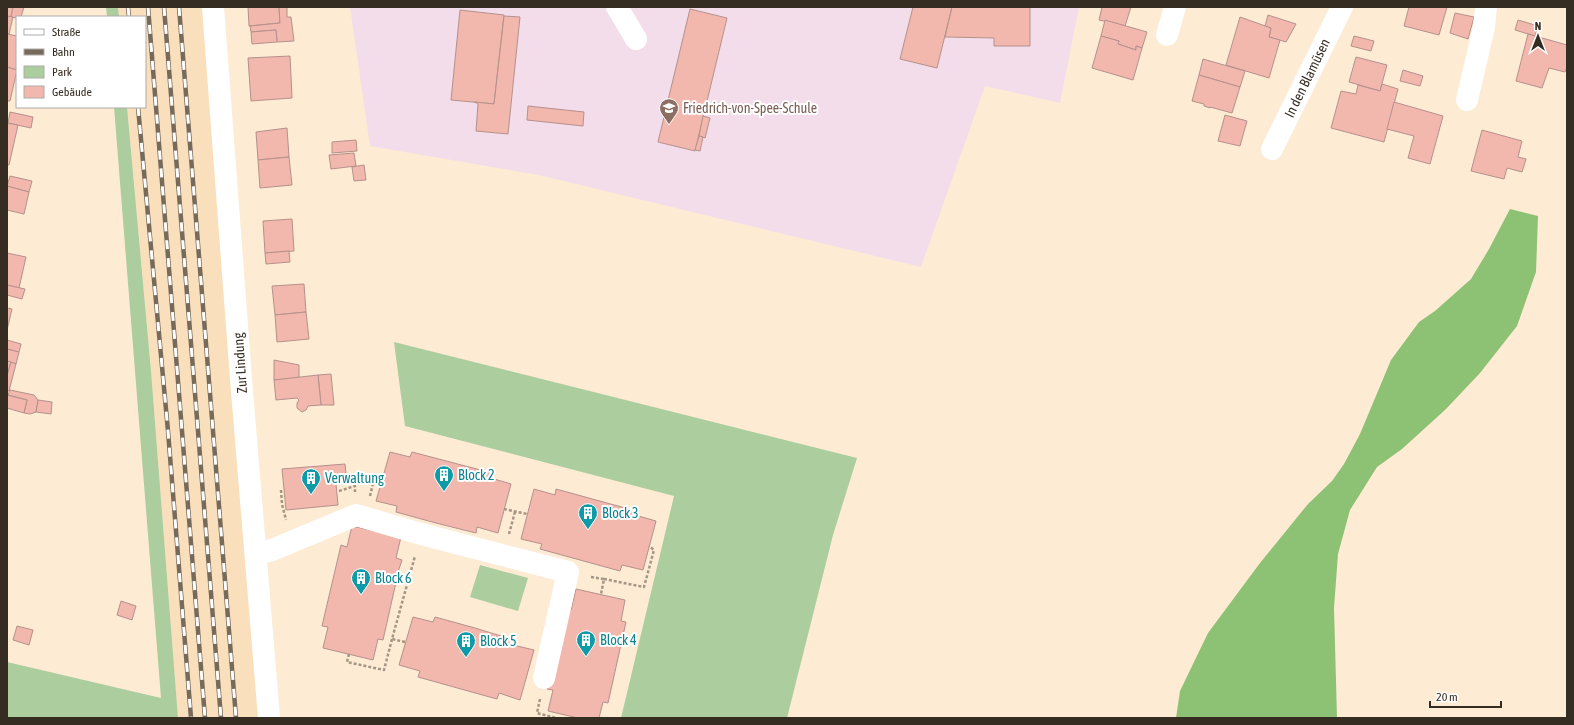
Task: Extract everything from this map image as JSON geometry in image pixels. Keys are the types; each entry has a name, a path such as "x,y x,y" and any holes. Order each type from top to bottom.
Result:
{"street":[{"name":"Zur Lindung","path":"213,7 241,386 269,718"},
{"path":"617,7 636,39"},
{"path":"1167,35 1175,7"},
{"name":"In den Blamüsen","path":"1272,149 1342,7"},
{"path":"1467,100 1484,27 1486,7"},
{"path":"256,554 272,550 356,515 420,534 568,572 544,678"}],"path":[{"path":"365,517 375,474 383,477"},
{"path":"281,490 284,513 294,540"},
{"path":"504,509 527,514"},
{"path":"349,654 347,662 384,670 420,534"},
{"path":"604,579 644,587 654,550 649,546"},
{"path":"392,639 406,642"}],"shaded area":[{"path":"118,7 204,7 260,718 178,718 151,371 127,108 146,108 146,16 119,16"},
{"name":"Friedrich-von-Spee-Schule","path":"350,7 1079,7 1060,103 985,86 921,267 539,175 370,146"}],"green space":[{"path":"106,7 118,7 119,16 107,16"},
{"path":"114,108 127,108 151,371 178,718 7,718 7,662 161,698"},
{"path":"1510,209 1538,216 1536,272 1517,326 1480,373 1446,409 1402,449 1377,467 1350,510 1338,554 1334,608 1337,718 1176,718 1180,691 1208,633 1260,563 1308,504 1332,481 1344,464 1360,434 1391,360 1419,322 1435,311 1471,279"},
{"path":"394,342 857,458 833,535 787,718 621,718 674,496 405,426"},
{"path":"480,565 528,578 518,611 470,597"}],"building":[{"path":"7,7 13,7 11,17 7,16"},
{"path":"13,7 24,7 21,16 16,16 16,18 11,17"},
{"path":"248,7 279,7 280,23 249,26"},
{"path":"279,7 287,7 287,17 291,17 294,41 277,42 276,30 251,32 250,26 280,23"},
{"path":"913,7 952,7 937,68 900,59"},
{"path":"952,7 1030,7 1030,46 994,46 994,38 945,37"},
{"path":"1102,7 1131,7 1125,26 1099,20"},
{"path":"1409,7 1447,7 1439,35 1404,26"},
{"path":"690,9 727,18 695,151 658,142"},
{"path":"460,10 504,15 494,104 451,100"},
{"path":"1455,13 1474,17 1468,39 1450,33"},
{"path":"1268,15 1296,24 1286,42 1269,37 1271,28 1265,26"},
{"path":"7,16 13,17 9,34 7,34"},
{"path":"504,16 520,17 508,134 476,131 478,104 475,102 494,104"},
{"path":"1240,17 1271,28 1269,37 1280,40 1269,78 1226,65"},
{"path":"1105,20 1147,32 1142,48 1136,46 1136,50 1118,44 1119,41 1101,36"},
{"path":"1518,20 1538,26 1535,36 1515,30"},
{"path":"276,30 277,42 252,44 251,32"},
{"path":"7,34 16,36 16,70 7,67"},
{"path":"1528,34 1567,45 1567,67 1565,72 1549,68 1542,88 1516,81"},
{"path":"1101,36 1119,41 1118,44 1136,50 1136,46 1142,48 1133,80 1092,68"},
{"path":"1354,36 1374,41 1371,51 1351,46"},
{"path":"290,56 292,98 251,101 248,58"},
{"path":"1356,57 1387,65 1380,91 1349,82"},
{"path":"1203,59 1245,71 1240,87 1199,75"},
{"path":"7,67 16,70 16,74 10,101 7,101"},
{"path":"1403,70 1423,76 1420,86 1400,81"},
{"path":"1199,75 1240,87 1232,113 1210,108 1204,106 1204,104 1192,101"},
{"path":"1382,84 1398,89 1384,142 1331,128 1341,91 1356,94 1358,85 1380,91"},
{"path":"1394,102 1443,116 1430,164 1408,158 1414,136 1387,129"},
{"path":"528,106 584,112 583,126 527,120"},
{"path":"10,112 33,117 31,128 8,123"},
{"path":"1225,115 1247,121 1240,146 1218,141"},
{"path":"703,116 710,118 705,138 699,136"},
{"path":"7,123 18,125 9,165 7,164"},
{"path":"287,128 289,157 258,160 256,132"},
{"path":"1482,130 1522,141 1518,157 1526,159 1522,172 1507,168 1504,179 1471,171"},
{"path":"699,136 703,137 700,151 695,150"},
{"path":"356,140 357,151 332,153 332,142"},
{"path":"354,153 356,166 331,169 329,155"},
{"path":"289,157 292,185 260,188 258,160"},
{"path":"364,165 366,180 354,181 352,167"},
{"path":"10,176 32,181 29,192 7,186"},
{"path":"7,186 29,192 24,214 7,210"},
{"path":"292,219 294,251 265,253 263,221"},
{"path":"289,251 290,262 266,264 265,253"},
{"path":"7,253 26,257 19,288 7,285"},
{"path":"304,284 306,312 275,315 272,286"},
{"path":"7,285 25,289 22,299 7,295"},
{"path":"7,308 12,309 7,330"},
{"path":"306,312 309,339 277,342 275,315"},
{"path":"7,340 21,344 19,352 7,349"},
{"path":"7,349 19,352 16,364 7,361"},
{"path":"274,360 299,365 299,378 274,380"},
{"path":"7,361 11,362 7,376"},
{"path":"11,362 16,364 9,391 7,390 7,376"},
{"path":"331,374 334,405 321,405 318,375"},
{"path":"318,375 321,405 308,406 306,410 302,412 297,408 297,403 299,400 297,398 276,400 274,380"},
{"path":"10,390 34,395 38,400 36,412 30,414 24,413 27,400 8,395"},
{"path":"7,395 27,400 24,413 7,408"},
{"path":"38,400 52,402 51,414 36,412"},
{"name":"Block 2","path":"390,452 410,457 412,452 492,473 491,478 511,484 498,533 477,527 476,533 436,523 396,512 397,506 376,501"},
{"name":"Verwaltung","path":"345,464 347,483 336,484 338,505 286,510 282,469"},
{"name":"Block 3","path":"534,489 555,495 556,489 636,511 635,515 656,521 643,570 622,565 620,571 540,549 542,544 521,539"},
{"name":"Block 6","path":"352,526 401,537 396,558 402,560 383,640 378,639 373,660 323,648 328,627 322,626 341,545 347,547"},
{"name":"Block 4","path":"576,589 625,600 621,621 626,622 608,703 603,702 599,718 578,718 548,711 553,690 547,689 566,608 571,610"},
{"path":"121,601 136,606 132,620 117,615"},
{"name":"Block 5","path":"413,617 433,622 435,617 514,640 513,645 534,650 520,700 499,693 497,699 418,677 420,671 399,665"},
{"path":"17,626 33,630 29,645 13,640"}],"railway":[{"path":"128,7 129,16"},
{"path":"148,7 205,718"},
{"path":"164,7 221,718"},
{"path":"179,7 236,718"},
{"path":"138,108 168,431 191,718"}],"place":[{"name":"Friedrich-von-Spee-Schule","path":"669,125"},
{"name":"Block 2","path":"444,492"},
{"name":"Verwaltung","path":"311,495"},
{"name":"Block 3","path":"588,530"},
{"name":"Block 6","path":"361,595"},
{"name":"Block 4","path":"586,657"},
{"name":"Block 5","path":"466,658"}]}
